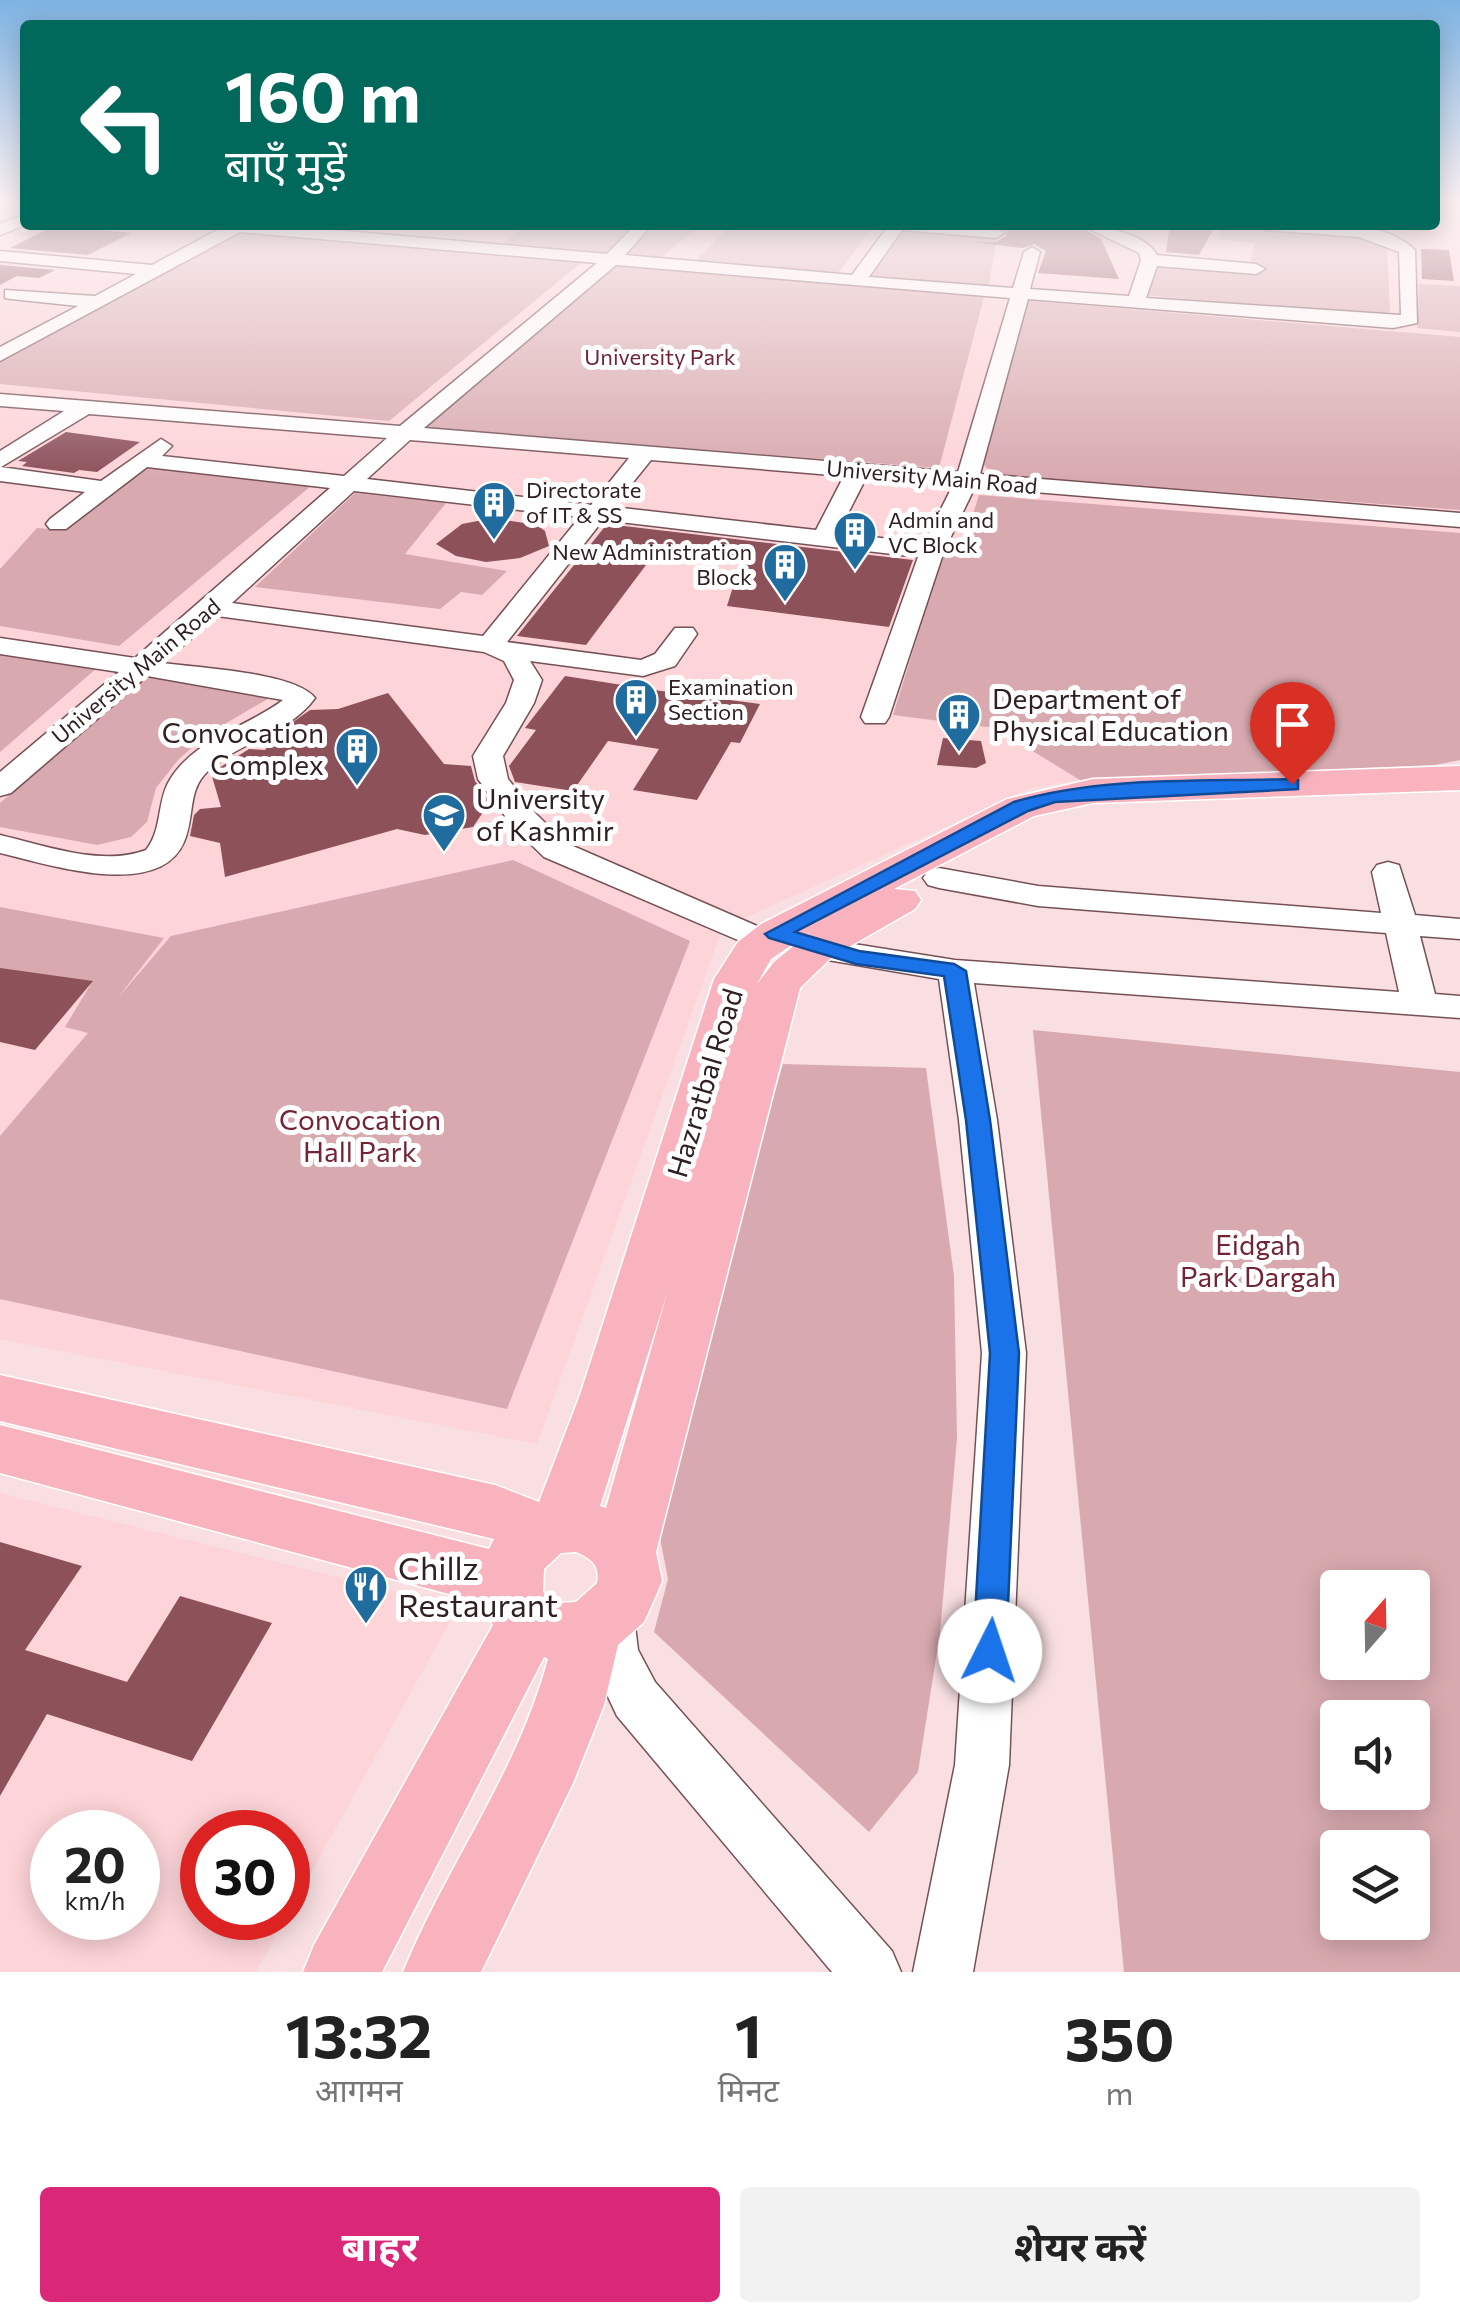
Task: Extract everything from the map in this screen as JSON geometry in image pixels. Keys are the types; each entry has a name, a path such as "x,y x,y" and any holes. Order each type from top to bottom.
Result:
{"main road":[{"name":"Hazratbal Road","path":"786,941 1021,806 1053,797 1092,792 1460,778"},
{"name":"Hazratbal Road","path":"441,1972 538,1783 570,1705 556,1585 609,1396 736,979 754,951 939,878 1041,822 1069,814 1460,800"},
{"name":"Hazratbal Road","path":"341,1972 556,1585 580,1525 598,1530 625,1551 778,986 795,963 786,941"},
{"path":"0,1398 496,1512 556,1585"},
{"path":"0,1449 556,1585"}],"street":[{"path":"23,295 98,302"},
{"path":"0,355 111,295"},
{"name":"University Main Road","path":"0,786 569,295"},
{"path":"875,716 932,551 967,480 1017,295"},
{"path":"1156,295 1394,322 1410,319 1409,295"},
{"path":"14,328 42,332"},
{"name":"University Main Road","path":"0,400 1460,520"},
{"path":"0,461 82,409"},
{"path":"58,524 194,418"},
{"path":"496,647 644,454"},
{"path":"143,460 932,551"},
{"path":"823,540 858,472"},
{"path":"0,474 105,488"},
{"path":"211,608 643,668 666,660 684,634"},
{"path":"0,646 277,688 302,698 227,742 196,766 176,794 168,844 144,863 116,866 0,844"},
{"path":"496,647 514,656 528,680 517,713 490,751 488,767 493,780 540,838 555,850 786,941 954,971 1460,1007"},
{"path":"1388,872 1420,1004"},
{"path":"939,878 1038,896 1460,928"},
{"path":"943,1972 982,1765 1004,1353 978,1120 954,971"},
{"path":"556,1585 613,1652 636,1698 870,1972"}],"shaded area":[{"name":"University of Kashmir","path":"0,295 1460,295 1460,760 1435,765 1080,780 1030,788 745,918 720,935 537,1444 0,1339"},
{"path":"0,1493 458,1607 310,1875 310,1810 180,1810 180,1940 274,1940 256,1972 0,1972"}],"green space":[{"path":"121,295 542,295 389,421 0,384 0,362"},
{"name":"University Park","path":"583,295 984,297 939,468 424,428"},
{"path":"1143,295 1389,295 1390,311 1375,316"},
{"path":"1418,295 1460,295 1460,332 1417,328"},
{"path":"1021,300 1460,337 1460,510 993,475 984,465"},
{"path":"144,467 311,486 119,646 0,626 0,569 37,528 64,530"},
{"path":"355,493 446,503 405,554 507,571 482,595 461,592 440,609 255,587"},
{"path":"979,495 1460,533 1460,760 1435,765 1080,780 995,728 893,715 945,548 962,549"},
{"path":"0,654 98,667 0,752"},
{"path":"145,675 278,693 206,735 178,760 156,788 147,822 131,837 97,845 0,827 0,803"},
{"name":"Convocation Hall Park","path":"513,860 690,941 507,1409 0,1299 0,1136 88,1033 65,1027 92,982 0,969 0,907 164,938 117,999 171,936"},
{"name":"Eidgah Park Dargah","path":"1033,1030 1460,1072 1460,1972 1124,1972"},
{"path":"783,1064 926,1068 954,1276 957,1438 940,1633 918,1772 869,1832 654,1632 668,1579 660,1538 751,1172"}],"building":[{"path":"66,432 140,442 97,472 22,466 27,462 18,461"},
{"name":"Directorate of IT & SS","path":"493,518 537,525 545,531 549,546 520,558 486,562 456,556 436,544 462,524"},
{"name":"Admin and VC Block","path":"607,524 913,560 889,627 727,606 740,564 655,553 586,645 517,636"},
{"name":"Examination Section","path":"565,676 760,704 740,743 731,742 697,800 633,790 659,749 608,741 573,791 515,782 509,766 536,730 525,728"},
{"name":"Convocation Complex","path":"388,693 444,764 471,766 475,781 490,802 473,827 425,835 397,829 225,877 220,843 190,836 194,815 200,809 221,807 211,773 249,749 265,750 276,734 310,710 338,709"},
{"name":"Department of Physical Education","path":"943,738 981,741 986,763 976,768 937,765"},
{"path":"0,968 93,981 35,1050 0,1042"},
{"path":"0,1542 82,1566 25,1650 127,1682 180,1596 272,1623 192,1761 47,1714 0,1796"}],"place":[{"name":"Directorate of IT & SS","path":"494,541"},
{"name":"Admin and VC Block","path":"855,571"},
{"name":"New Administration Block","path":"785,603"},
{"name":"Examination Section","path":"636,738"},
{"name":"Department of Physical Education","path":"959,753"},
{"name":"Convocation Complex","path":"357,787"},
{"name":"University of Kashmir","path":"444,853"},
{"name":"Chillz Restaurant","path":"366,1625"}],"route":[{"path":"990,1651 1004,1353 978,1120 954,971 856,957 776,934 1021,806 1092,792 1292,784"}]}
